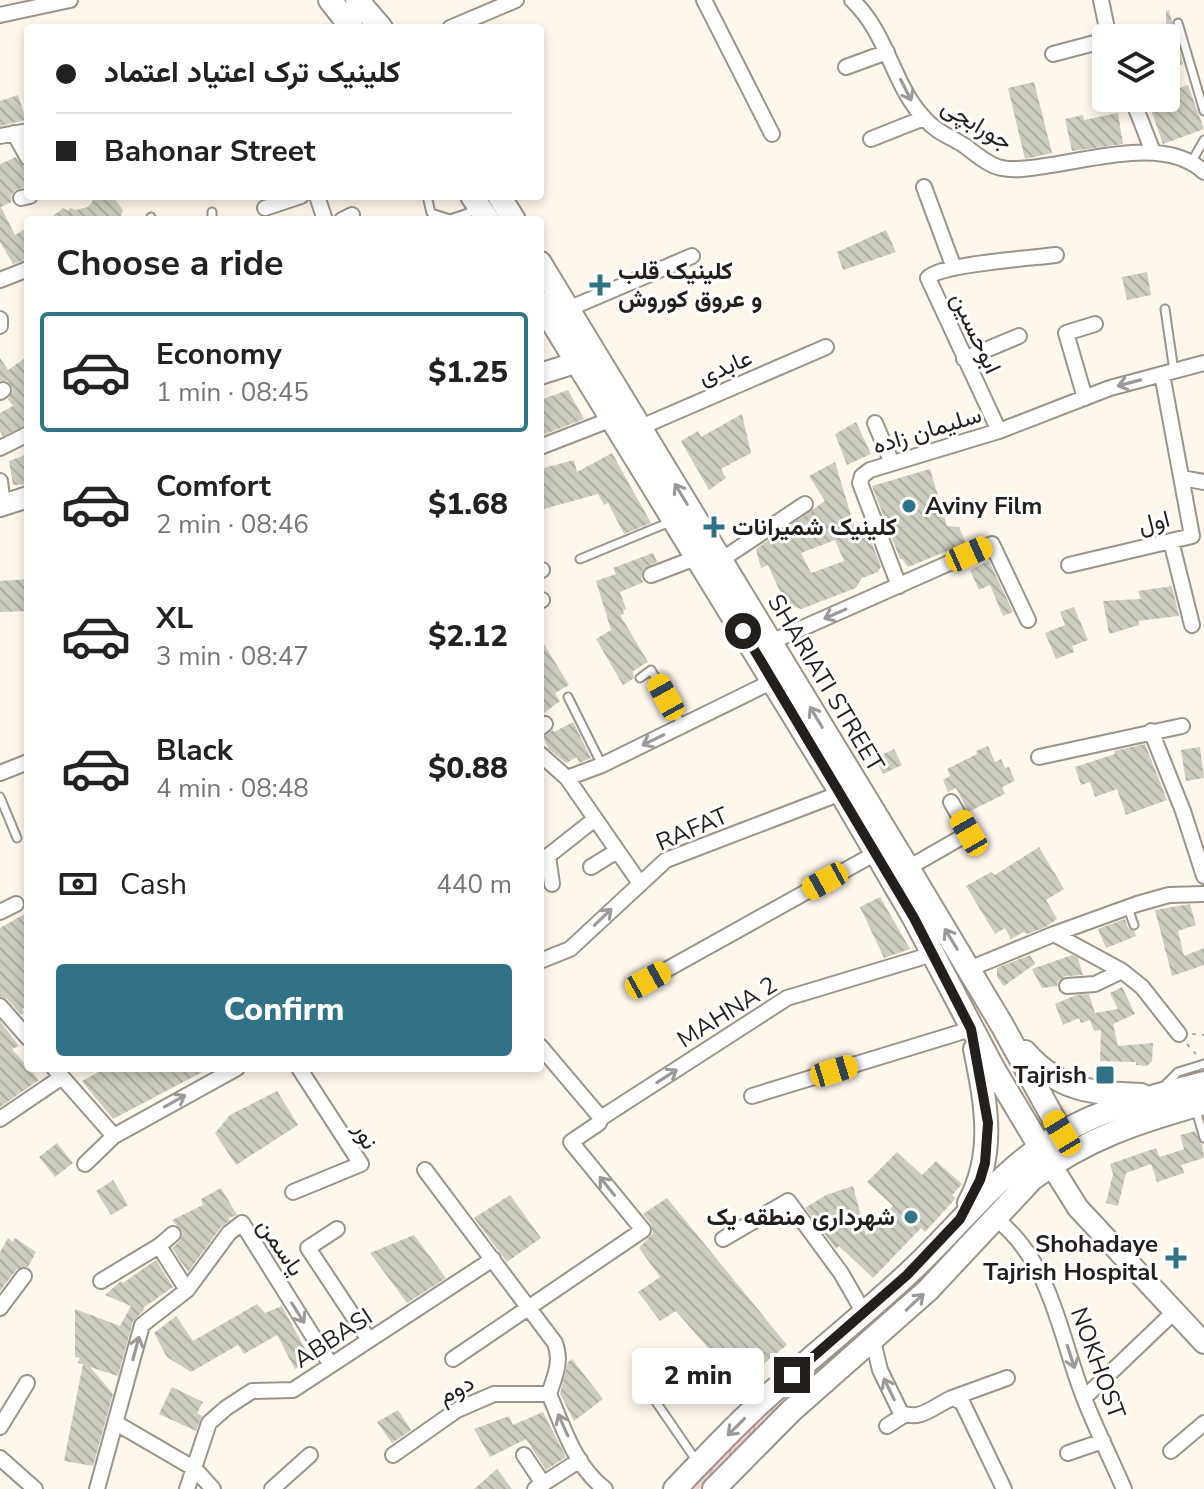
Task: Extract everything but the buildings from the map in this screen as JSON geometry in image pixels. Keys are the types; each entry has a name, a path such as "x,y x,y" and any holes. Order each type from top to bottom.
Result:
{"main road":[{"path":"330,0 349,24"},
{"path":"357,0 378,24"},
{"path":"485,205 506,216"},
{"name":"SHARIATI STREET","path":"544,270 969,969 1067,1142"},
{"name":"SHARIATI STREET","path":"544,308 841,793 1045,1156"},
{"path":"544,373 578,362"},
{"path":"2,506 24,498"},
{"path":"1002,1025 1038,1067 1064,1084 1105,1093 1154,1096"},
{"path":"960,1219 980,1180 987,1136 986,1107 971,1029"},
{"path":"993,1068 1003,1076 1013,1077 1017,1069 1017,1055"},
{"path":"675,1489 768,1395 936,1248 1010,1169 1045,1156 1113,1110 1204,1083"},
{"path":"1067,1142 1200,1104"},
{"path":"714,1489 791,1411 928,1290 1023,1187 1045,1156"},
{"path":"1045,1156 1078,1208 1204,1343"}],"street":[{"path":"0,15 70,0"},
{"path":"459,24 516,0"},
{"path":"704,0 772,134"},
{"name":"جورابچی","path":"852,0 873,22 915,108 942,134 1002,168 1037,167 1153,152 1192,161"},
{"path":"1101,0 1105,24"},
{"path":"1053,54 1092,43"},
{"path":"846,67 887,52"},
{"path":"1137,112 1153,152"},
{"path":"871,139 924,118"},
{"path":"14,133 24,151"},
{"path":"1192,161 1204,172"},
{"name":"ابوحسین","path":"924,187 954,268"},
{"path":"265,208 289,200"},
{"name":"ابوحسین","path":"999,431 928,278 933,272 954,268 1056,255"},
{"path":"568,309 692,256"},
{"path":"0,280 24,271"},
{"path":"0,319 0,326"},
{"path":"1085,398 1066,333 1095,324"},
{"path":"964,359 1019,336"},
{"name":"عابدی","path":"641,427 826,347"},
{"name":"سلیمان زاده","path":"899,586 860,483 862,476 870,470 999,431 1110,388 1204,363"},
{"path":"1168,373 1182,478 1204,482"},
{"path":"544,445 612,419"},
{"path":"875,423 892,463"},
{"path":"0,448 24,436"},
{"name":"اول","path":"1069,565 1192,536 1182,478"},
{"path":"0,481 2,506"},
{"path":"721,560 805,504"},
{"path":"1171,541 1192,625"},
{"path":"771,642 993,544 1028,620"},
{"path":"651,575 698,557"},
{"path":"567,778 602,765 773,681"},
{"path":"1039,757 1182,726"},
{"path":"1151,731 1183,811 1204,876"},
{"path":"544,758 567,778 639,882"},
{"path":"0,773 24,764"},
{"name":"RAFAT","path":"544,959 570,949 666,860 841,793"},
{"path":"908,868 969,833 951,802"},
{"path":"552,884 548,856 595,819"},
{"path":"591,867 617,851"},
{"path":"648,980 876,853"},
{"path":"969,969 1127,908 1169,895 1204,894"},
{"path":"0,912 16,904"},
{"path":"1054,934 1122,971 1142,987 1179,1034"},
{"name":"MAHNA 2","path":"530,1307 643,1230 571,1142 601,1118 787,998 933,954"},
{"path":"1067,986 1095,984 1122,971"},
{"path":"0,1006 24,1033"},
{"path":"752,1096 971,1029"},
{"path":"544,1051 601,1118"},
{"path":"0,1119 58,1072 114,1136"},
{"path":"85,1164 114,1136 230,1072"},
{"name":"نور","path":"293,1192 361,1164 302,1072"},
{"path":"425,1170 548,1331 558,1352 558,1368 549,1394 580,1460 605,1489"},
{"path":"723,1239 788,1201 841,1273 864,1313"},
{"name":"NOKHOST","path":"995,1218 1014,1233 1039,1269 1084,1398 1124,1489"},
{"name":"یاسمن","path":"97,1489 142,1325 187,1290 229,1233 242,1223 331,1365"},
{"path":"337,1229 308,1248 369,1340"},
{"path":"101,1281 173,1234"},
{"path":"159,1246 187,1290"},
{"name":"ABBASI","path":"187,1489 209,1423 226,1408 252,1391 293,1390 493,1259"},
{"path":"0,1308 24,1276"},
{"path":"453,1359 530,1307"},
{"path":"1084,1398 1174,1312"},
{"path":"873,1341 880,1370 904,1415"},
{"path":"887,1426 904,1415 924,1414 952,1398 1007,1378"},
{"path":"0,1427 27,1383"},
{"name":"دوم","path":"393,1455 457,1410 494,1394 549,1394"},
{"path":"952,1398 962,1402 1004,1489"},
{"path":"116,1423 195,1469 213,1489"},
{"path":"1171,1451 1204,1423"},
{"path":"1068,1453 1103,1441"},
{"path":"272,1489 310,1455"},
{"path":"524,1455 539,1486 580,1460"},
{"path":"0,1458 35,1489"}],"lane":[{"path":"1178,23 1204,111"},
{"path":"1192,161 1204,140"},
{"path":"428,200 431,213 440,216"},
{"path":"458,216 485,205"},
{"path":"1165,309 1168,373"},
{"path":"580,559 675,520"},
{"path":"640,678 651,670 682,725"},
{"path":"568,697 602,765"},
{"path":"0,797 17,838"},
{"path":"1127,908 1134,925"},
{"path":"1154,1096 1178,1072 1204,1064"},
{"path":"1200,1104 1204,1138"},
{"path":"643,1383 699,1465"}],"path":[{"path":"1179,1034 1204,1064"}],"green space":[{"path":"1011,1179 1016,1182 936,1272 699,1489 690,1489 786,1394 878,1319"}],"place":[{"name":"کلینیک قلب و عروق کوروش","path":"600,285"},
{"name":"Aviny Film","path":"909,506"},
{"name":"کلینیک شمیرانات","path":"714,527"},
{"name":"Tajrish","path":"1105,1075"},
{"name":"شهرداری منطقه یک","path":"911,1217"},
{"name":"Shohadaye Tajrish Hospital","path":"1176,1258"}],"route":[{"path":"743,631 914,918 971,1029 988,1123 985,1163 975,1192 960,1219 936,1248 907,1275 792,1375"}]}
